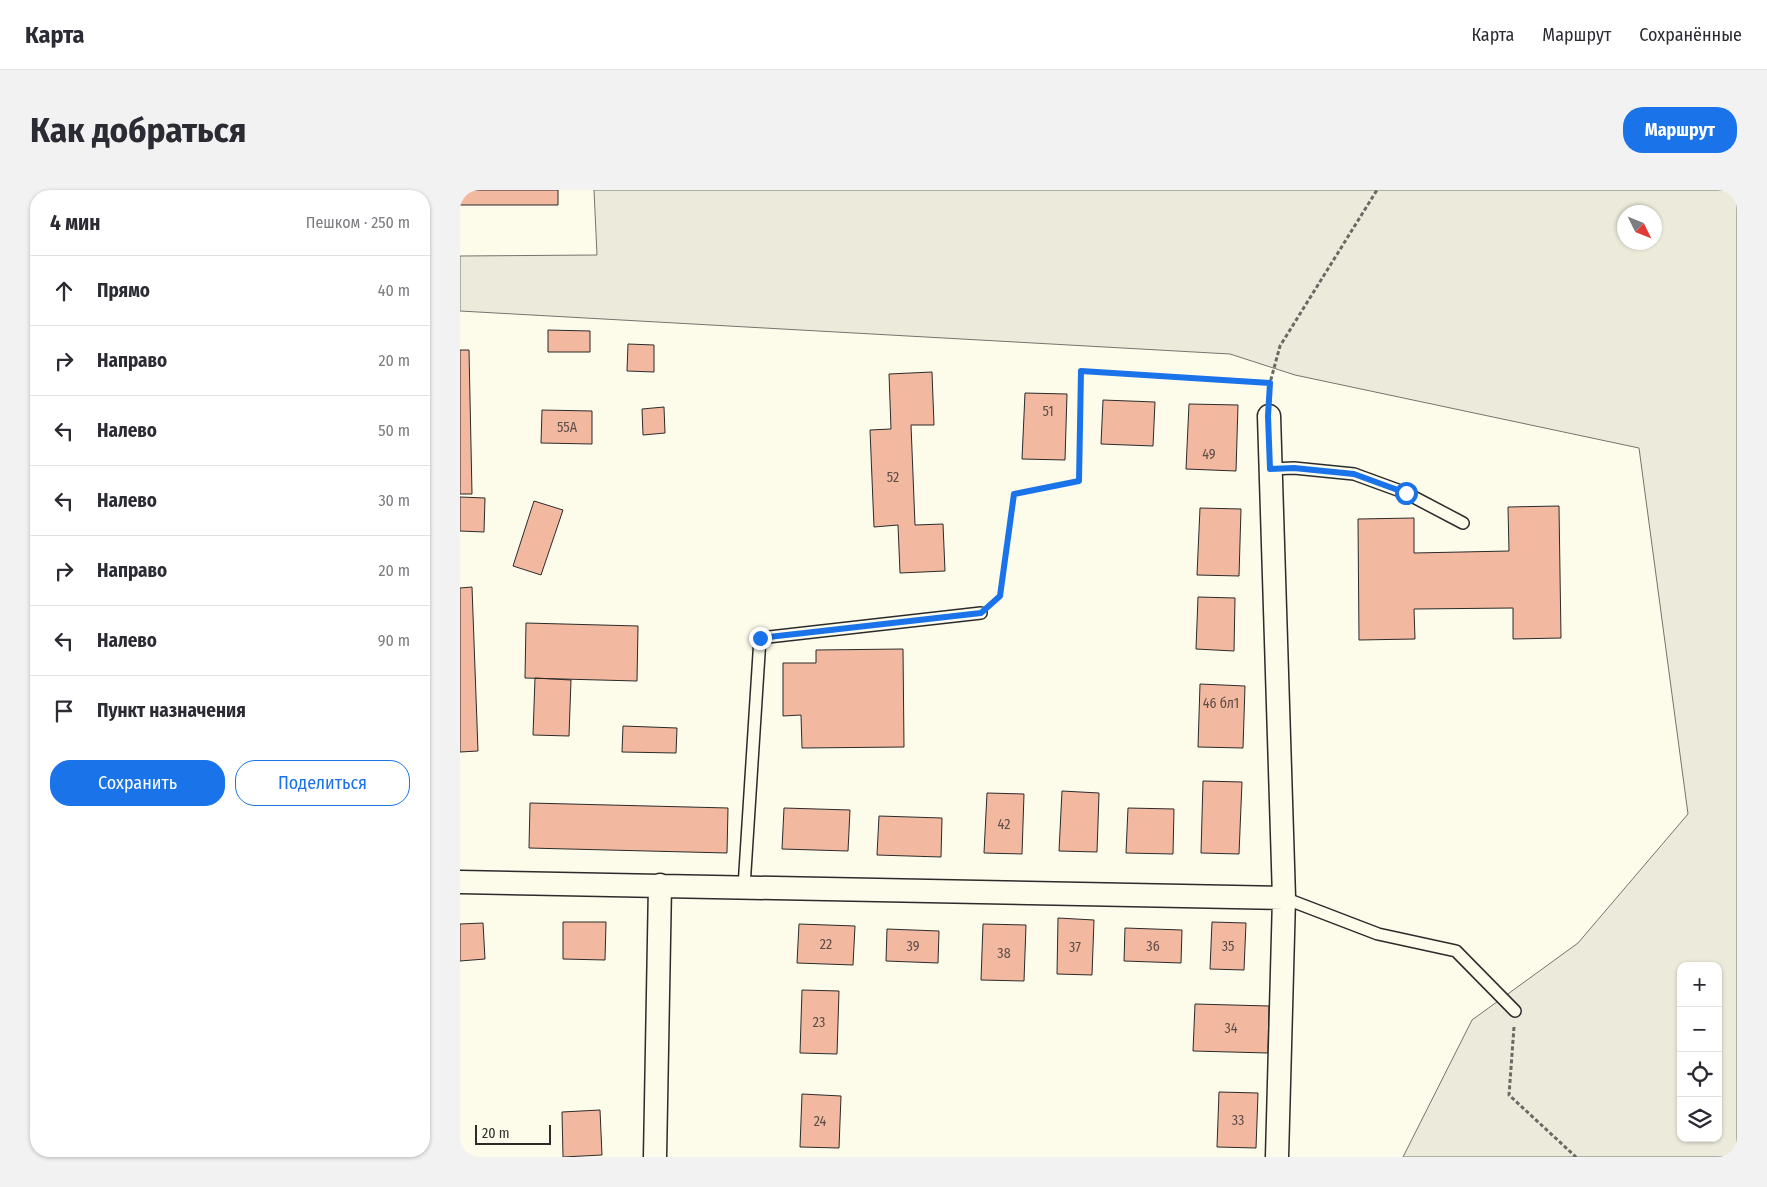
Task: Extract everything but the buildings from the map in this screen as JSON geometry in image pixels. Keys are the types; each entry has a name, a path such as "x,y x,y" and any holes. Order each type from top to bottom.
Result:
{"street":[{"path":"1268,416 1284,898 1277,1157"},
{"path":"460,882 1284,898"},
{"path":"655,1157 660,885"}],"lane":[{"path":"1270,469 1294,468 1354,474 1406,493 1463,523"},
{"path":"744,887 760,638 981,613"},
{"path":"1284,898 1378,934 1456,951 1515,1011"}],"path":[{"path":"1268,416 1270,383 1280,346 1377,190"},
{"path":"981,613 1000,596 1014,494 1079,481 1081,371 1270,383"},
{"path":"1515,1011 1509,1096 1576,1157"}],"shaded area":[{"path":"594,190 1737,190 1737,1157 1403,1157 1472,1020 1578,943 1688,814 1639,448 1295,375 1230,354 460,311 460,256 597,255"}],"route":[{"path":"760,638 981,613 1000,596 1014,494 1079,481 1081,371 1270,383 1268,416 1270,469 1294,468 1354,474 1406,493"}]}
